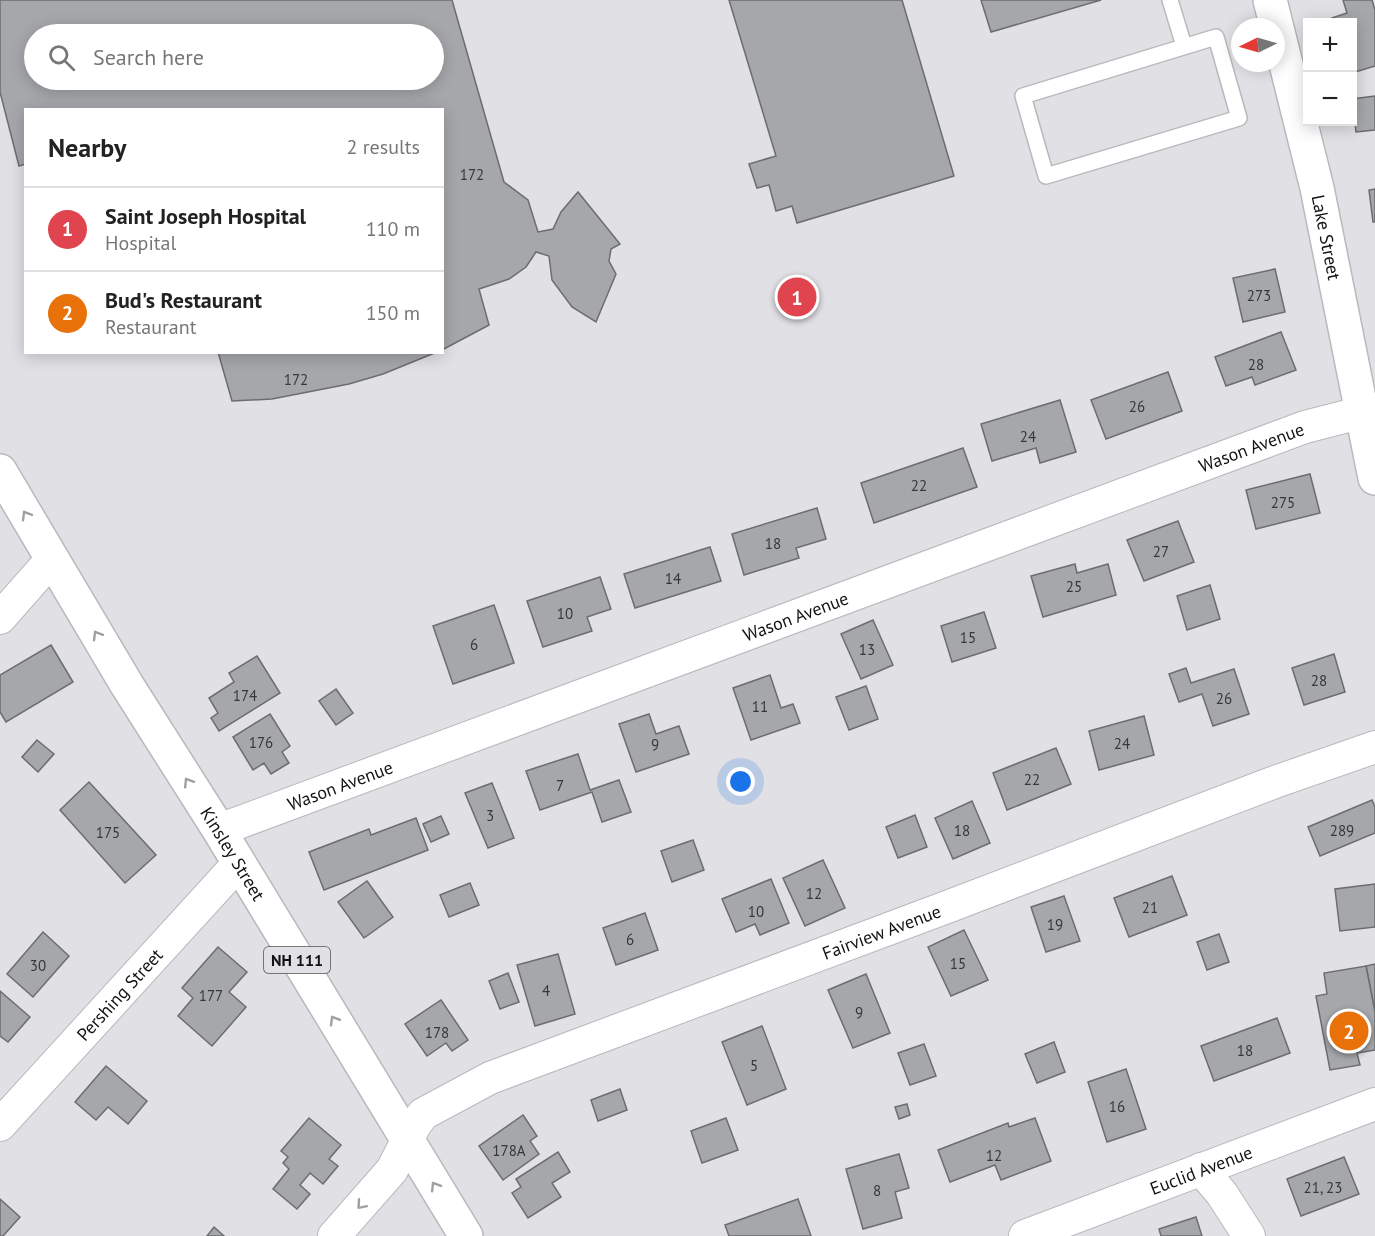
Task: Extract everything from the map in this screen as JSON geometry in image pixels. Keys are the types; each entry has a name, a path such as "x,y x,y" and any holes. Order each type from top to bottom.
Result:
{"main road":[{"name":"Lake Street","path":"1270,0 1317,188 1368,410 1375,478"},
{"name":"Kinsley Street","path":"0,471 127,685 219,830 466,1236"}],"street":[{"name":"Wason Avenue","path":"219,830 1294,431 1368,410"},
{"path":"0,618 52,559"},
{"name":"Fairview Avenue","path":"334,1236 392,1170 423,1114 490,1078 1264,786 1375,747"},
{"name":"Pershing Street","path":"0,1125 238,863"},
{"name":"Euclid Avenue","path":"1025,1236 1375,1104"},
{"path":"1202,1169 1222,1194 1249,1236"}],"lane":[{"path":"1170,0 1184,46"},
{"path":"1216,36 1239,118 1046,176 1023,96 1184,46 1216,36"}],"building":[{"path":"0,0 452,0 504,182 528,200 538,232 553,229 561,212 578,192 620,244 611,249 609,261 616,274 596,322 572,307 552,280 549,256 536,252 526,267 509,279 479,289 489,325 444,349 444,108 24,108 24,165 19,166 0,92"},
{"path":"729,0 902,0 954,176 797,223 792,206 776,211 769,185 757,188 749,164 776,156"},
{"path":"981,0 1101,0 991,32"},
{"path":"1343,0 1372,0 1375,10 1375,66 1357,71 1357,18 1332,18 1347,13"},
{"path":"1375,96 1375,130 1356,132 1357,98"},
{"path":"1375,189 1375,222 1373,222 1369,190"},
{"path":"1275,269 1285,312 1243,322 1233,278"},
{"path":"1281,332 1296,370 1255,385 1252,377 1226,386 1215,357"},
{"path":"219,354 432,354 383,374 349,384 272,399 232,401"},
{"path":"1168,372 1182,411 1106,439 1091,400"},
{"path":"1060,400 1076,452 1040,463 1036,448 992,461 981,424"},
{"path":"963,448 977,487 874,523 861,483"},
{"path":"1310,474 1320,513 1256,529 1246,490"},
{"path":"817,508 826,539 796,548 799,558 744,575 732,534"},
{"path":"1178,521 1194,562 1144,581 1127,540"},
{"path":"710,547 721,581 635,608 624,574"},
{"path":"1075,564 1077,573 1108,564 1116,595 1043,617 1031,576"},
{"path":"600,577 611,609 587,617 592,631 543,647 527,601"},
{"path":"1210,585 1220,619 1187,630 1177,596"},
{"path":"494,605 514,663 453,684 433,626"},
{"path":"984,612 996,648 952,662 941,626"},
{"path":"873,620 893,665 861,679 841,634"},
{"path":"51,645 73,682 6,722 0,712 0,675"},
{"path":"1334,654 1345,692 1304,705 1292,668"},
{"path":"257,656 280,693 219,731 211,718 218,713 209,698 234,682 229,673"},
{"path":"1186,668 1191,683 1234,669 1249,714 1213,726 1202,694 1179,702 1169,674"},
{"path":"770,675 781,708 793,704 800,723 751,740 733,688"},
{"path":"866,686 878,719 849,730 836,697"},
{"path":"336,689 353,713 336,725 319,701"},
{"path":"270,714 290,746 282,752 289,763 271,774 264,763 253,770 233,737"},
{"path":"649,714 656,734 679,726 689,754 636,772 619,724"},
{"path":"1144,716 1154,755 1099,770 1089,731"},
{"path":"37,740 54,754 38,772 22,757"},
{"path":"1056,748 1071,784 1007,810 993,773"},
{"path":"578,754 590,790 619,780 631,812 602,822 592,792 540,810 526,771"},
{"path":"89,782 156,855 125,883 60,810"},
{"path":"492,783 514,838 488,848 465,793"},
{"path":"1372,800 1375,807 1375,833 1320,856 1308,827"},
{"path":"972,801 990,843 953,859 935,818"},
{"path":"915,815 927,847 898,858 886,827"},
{"path":"441,816 449,834 431,842 423,824"},
{"path":"416,818 428,850 324,890 309,852 369,829 371,835"},
{"path":"693,840 704,870 672,882 661,851"},
{"path":"823,860 845,908 805,926 783,878"},
{"path":"1172,876 1187,915 1129,937 1114,898"},
{"path":"771,879 789,923 760,935 755,924 736,932 722,899"},
{"path":"367,881 393,917 364,938 338,902"},
{"path":"470,883 479,905 449,917 440,895"},
{"path":"1375,884 1375,927 1340,931 1335,889"},
{"path":"1064,896 1080,941 1046,952 1031,907"},
{"path":"645,913 658,950 616,965 603,928"},
{"path":"964,930 988,980 951,996 928,947"},
{"path":"43,932 69,956 33,997 7,974"},
{"path":"1219,934 1229,962 1207,970 1197,942"},
{"path":"218,947 247,972 229,992 246,1007 212,1046 178,1016 193,998 182,988"},
{"path":"558,954 575,1014 535,1026 517,965"},
{"path":"1375,964 1375,1012 1366,966"},
{"path":"1366,966 1375,1012 1375,1050 1357,1053 1360,1065 1330,1070 1316,996 1327,994 1324,973"},
{"path":"508,973 519,1002 500,1009 489,981"},
{"path":"866,974 890,1033 853,1048 828,990"},
{"path":"0,991 30,1017 8,1042 0,1036"},
{"path":"441,1000 468,1040 452,1051 446,1043 427,1056 405,1024"},
{"path":"1277,1018 1290,1053 1214,1081 1201,1046"},
{"path":"762,1026 786,1089 747,1105 722,1042"},
{"path":"1054,1042 1065,1072 1037,1083 1025,1054"},
{"path":"924,1044 936,1076 910,1085 898,1053"},
{"path":"106,1066 147,1101 128,1124 108,1107 96,1120 75,1102"},
{"path":"1126,1069 1146,1129 1107,1142 1088,1082"},
{"path":"620,1089 627,1110 598,1121 591,1100"},
{"path":"907,1104 910,1115 899,1119 895,1107"},
{"path":"523,1115 537,1136 530,1141 539,1154 503,1180 479,1146"},
{"path":"309,1118 341,1145 329,1159 338,1166 323,1184 310,1173 300,1185 310,1194 297,1209 273,1189 289,1169 283,1163 288,1157 281,1151"},
{"path":"726,1118 738,1150 702,1163 691,1131"},
{"path":"1035,1118 1051,1161 1001,1180 995,1165 950,1182 938,1150 1008,1123 1009,1127"},
{"path":"558,1152 570,1172 552,1183 561,1197 528,1218 512,1193 521,1187 516,1179"},
{"path":"899,1154 909,1188 895,1192 902,1218 863,1229 846,1169"},
{"path":"1344,1157 1359,1194 1301,1216 1287,1179"},
{"path":"0,1199 20,1217 3,1236 0,1236"},
{"path":"798,1199 811,1236 729,1236 725,1225"},
{"path":"1196,1217 1202,1236 1161,1236 1159,1229"},
{"path":"214,1227 224,1236 207,1236"}],"place":[{"name":"Saint Joseph Hospital","path":"797,297"},
{"name":"Bud's Restaurant","path":"1349,1031"}]}
